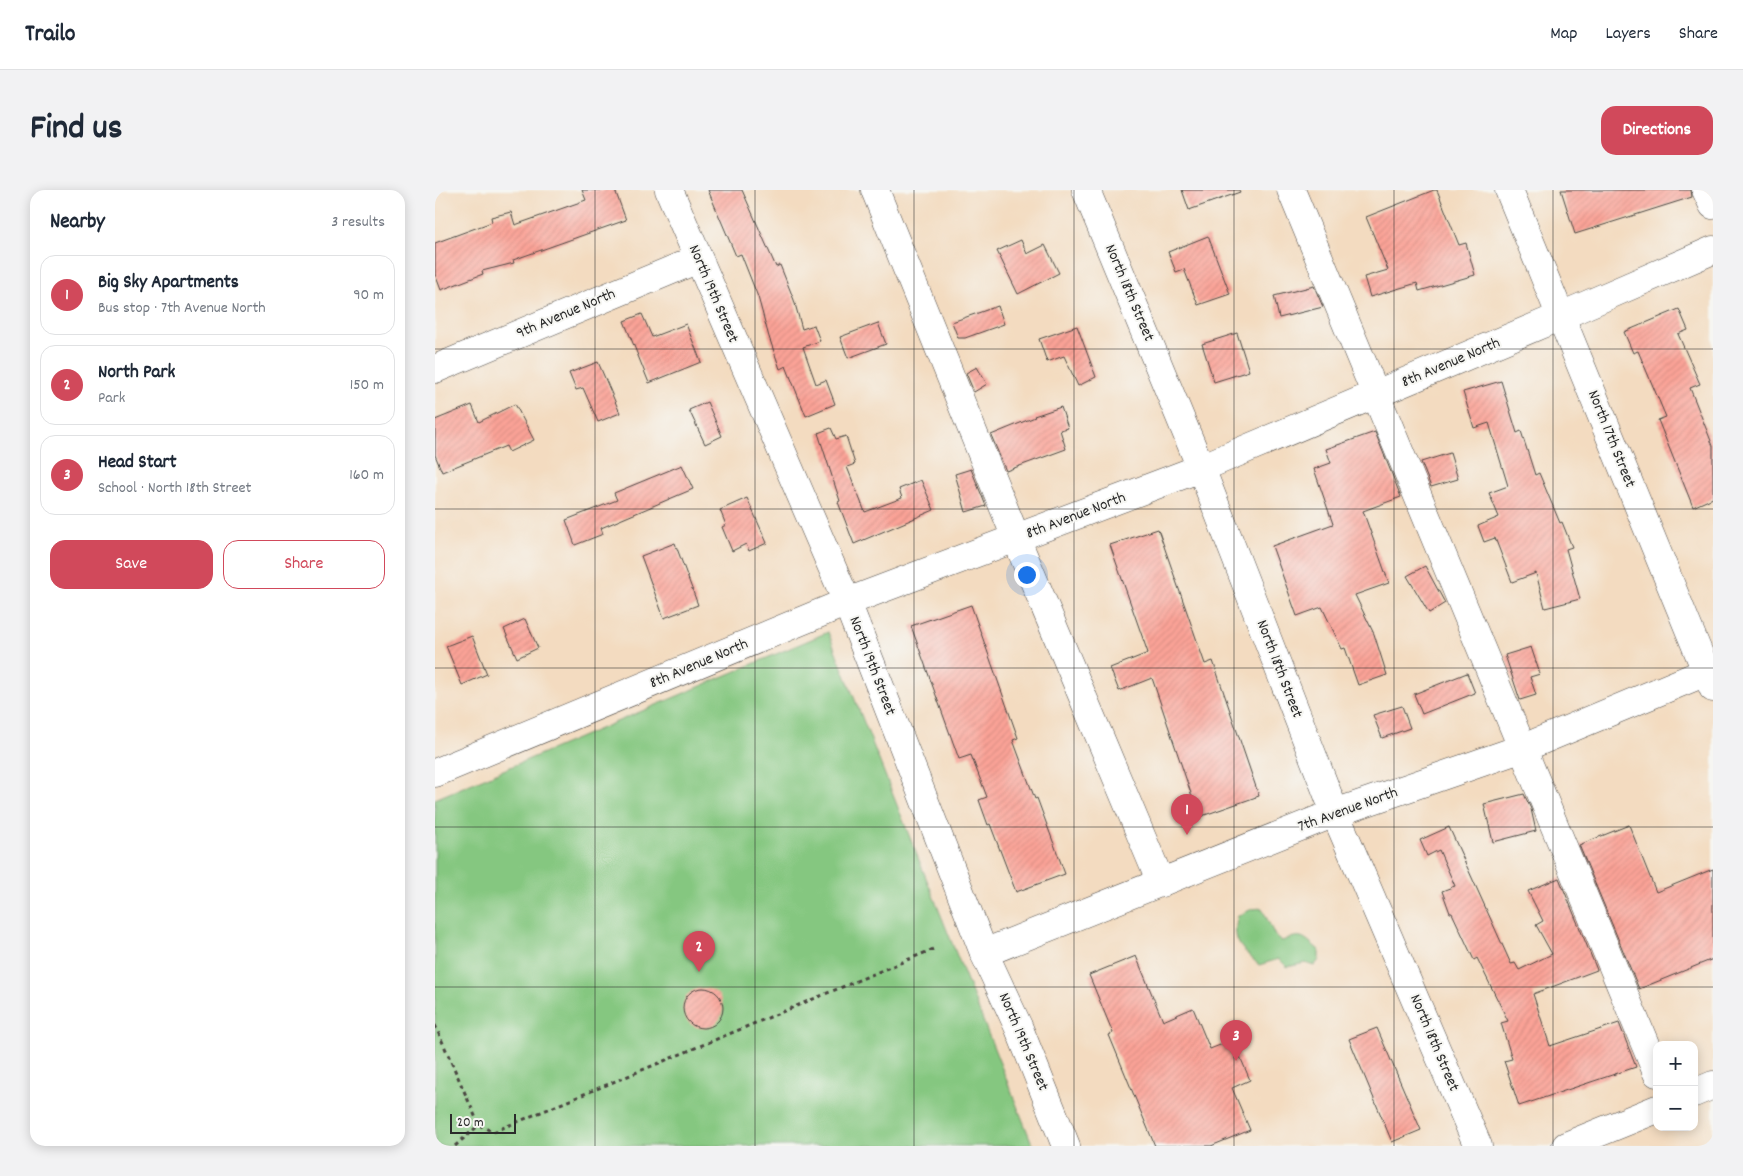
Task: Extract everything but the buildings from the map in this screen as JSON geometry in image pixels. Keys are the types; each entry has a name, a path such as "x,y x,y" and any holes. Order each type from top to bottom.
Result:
{"street":[{"name":"North 19th Street","path":"669,190 847,602 984,953 1018,1026 1066,1146"},
{"path":"875,190 1016,538 1161,883"},
{"name":"North 18th Street","path":"1086,190 1201,468 1335,813 1478,1146"},
{"path":"1291,190 1653,1063"},
{"name":"North 17th Street","path":"1509,190 1711,676"},
{"path":"1706,190 1713,205"},
{"name":"8th Avenue North","path":"435,773 847,602 1201,468 1713,250"},
{"name":"9th Avenue North","path":"435,368 698,260"},
{"name":"7th Avenue North","path":"984,953 1335,813 1523,748 1711,676"},
{"path":"1698,1091 1713,1085"},
{"path":"1566,1146 1653,1112"}],"path":[{"path":"435,1025 479,1125 493,1132 936,948"},
{"path":"455,1146 479,1125"}],"green space":[{"path":"828,632 1033,1146 435,1146 435,799"},
{"path":"1262,908 1275,936 1282,941 1294,937 1302,937 1319,950 1319,960 1314,966 1305,963 1287,967 1279,959 1259,965 1243,949 1239,944 1236,932 1238,916 1252,909"}],"place":[{"name":"Big Sky Apartments","path":"1187,835"},
{"name":"North Park","path":"699,972"},
{"name":"Head Start","path":"1236,1061"}]}
